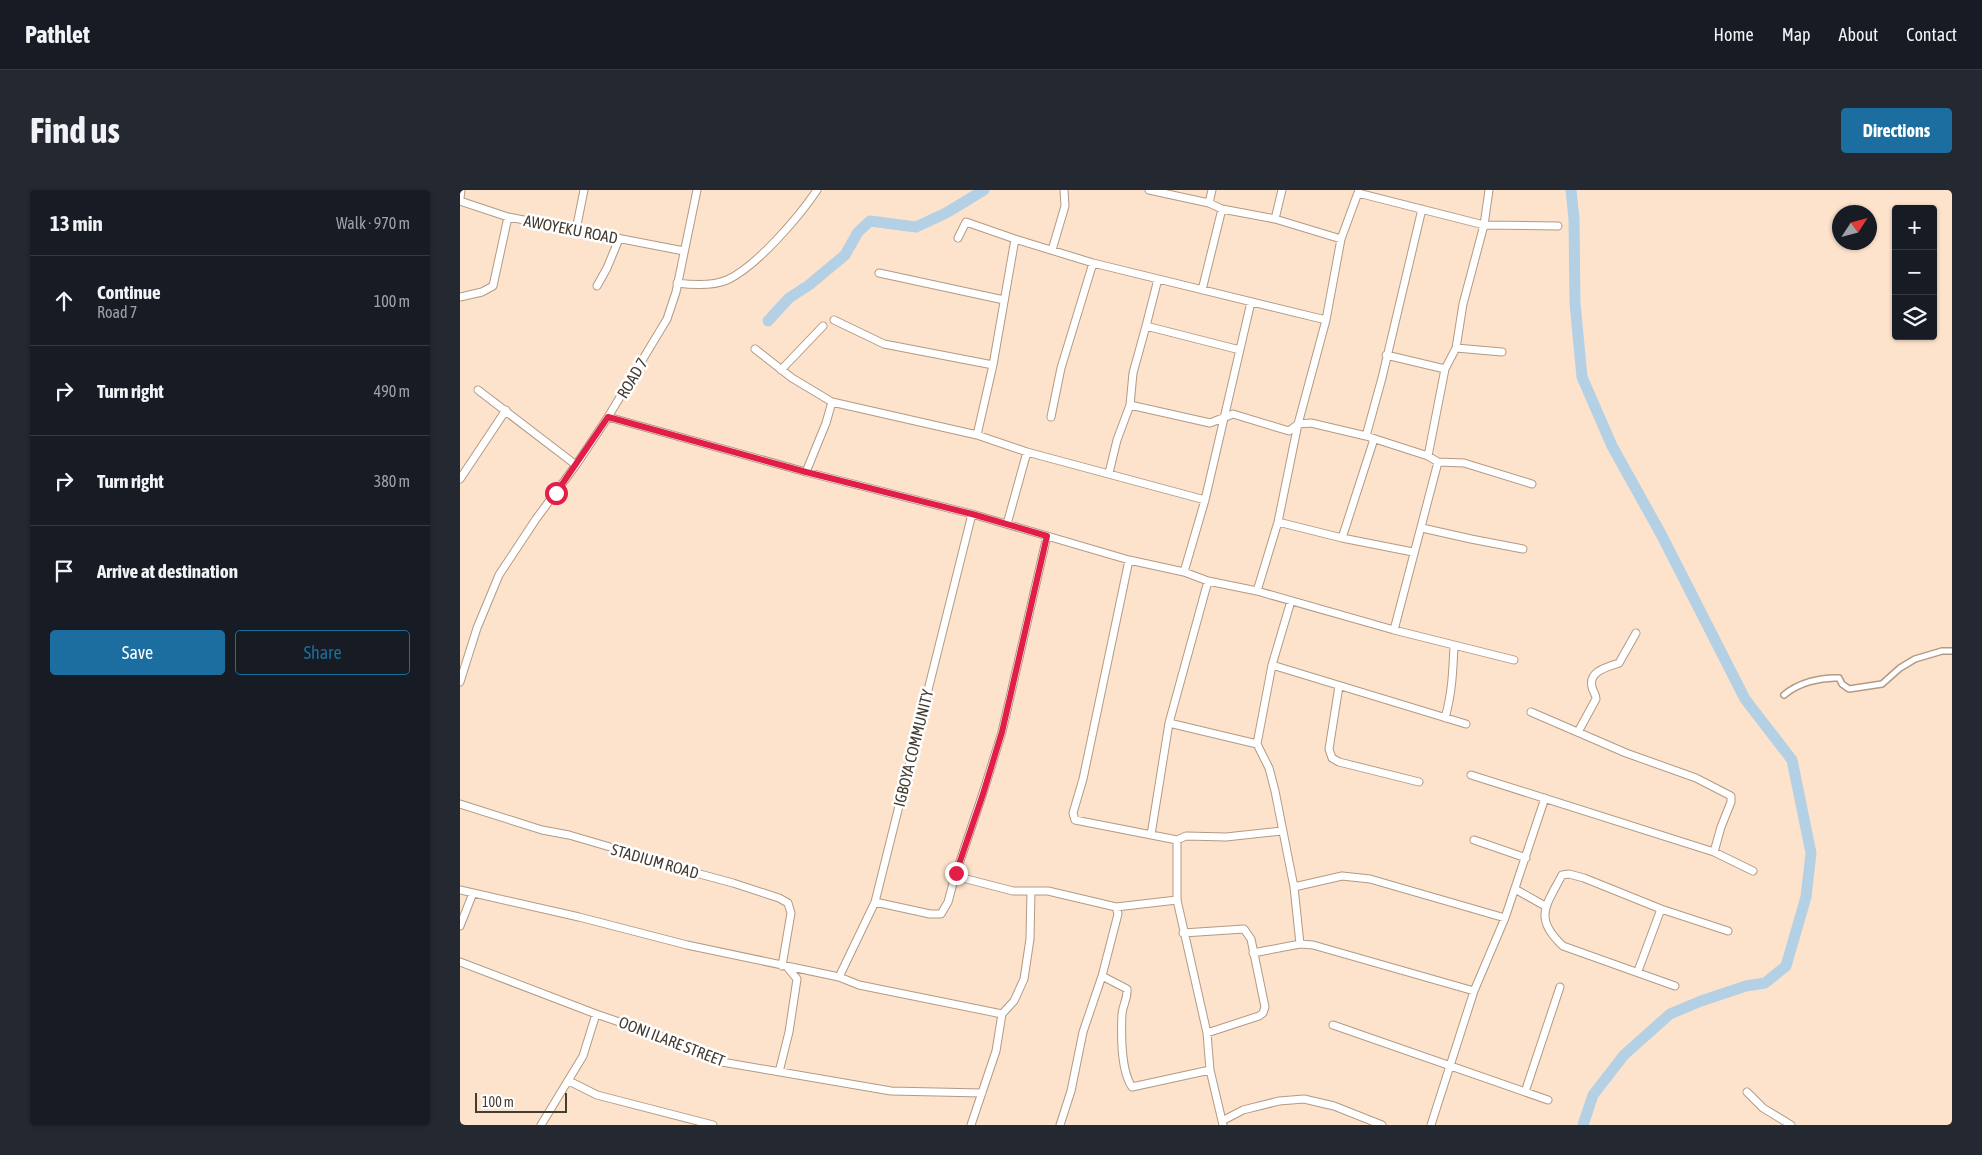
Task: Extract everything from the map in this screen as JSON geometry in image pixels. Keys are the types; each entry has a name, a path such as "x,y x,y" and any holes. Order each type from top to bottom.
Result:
{"street":[{"path":"460,199 461,190"},
{"path":"576,230 584,190"},
{"name":"ROAD 7","path":"460,682 477,628 499,575 608,417 667,319 678,283 697,190"},
{"path":"678,283 693,285 726,280 744,270 800,214 817,190"},
{"path":"1052,250 1065,206 1064,190"},
{"path":"1149,190 1209,203 1222,209 1275,219 1341,239"},
{"path":"1209,203 1212,190"},
{"path":"1275,219 1282,190"},
{"path":"1428,456 1445,369 1456,348 1463,304 1484,225 1489,190"},
{"path":"1257,590 1278,522 1298,424 1326,320 1341,239 1359,192 1484,225 1558,226"},
{"name":"AWOYEKU ROAD","path":"460,199 508,217 684,251"},
{"path":"1202,290 1222,209"},
{"path":"1366,436 1422,209"},
{"path":"460,297 482,292 493,286 508,217"},
{"path":"958,238 966,222 1093,263 1326,320"},
{"path":"597,286 607,268 619,238"},
{"path":"977,435 993,366 1015,239"},
{"path":"1051,417 1061,368 1093,263"},
{"path":"879,273 1004,300"},
{"path":"1109,473 1117,440 1130,405 1133,373 1158,279"},
{"path":"1184,572 1205,500 1251,302"},
{"path":"834,320 884,344 993,366"},
{"path":"781,370 823,326"},
{"path":"1146,326 1240,350"},
{"path":"1456,348 1502,352"},
{"path":"755,349 792,378 832,402 977,435 1027,452 1205,500"},
{"path":"1386,355 1445,369"},
{"path":"478,390 576,465"},
{"path":"806,472 826,423 832,402"},
{"path":"1130,405 1210,423 1233,414 1289,430 1298,424 1311,422 1366,436 1428,456 1438,462 1464,463 1532,484"},
{"path":"460,479 506,410"},
{"path":"608,417 806,472 972,514 1129,560 1184,572 1208,581 1257,590 1394,630 1514,660"},
{"path":"1342,538 1374,439"},
{"path":"1007,524 1027,452"},
{"path":"1394,630 1438,462"},
{"name":"IGBOYA COMMUNITY","path":"839,977 874,902 972,514"},
{"path":"1278,522 1342,538 1413,552"},
{"path":"1422,528 1523,548"},
{"path":"874,902 930,914 941,914 948,902 1002,732 1047,536"},
{"path":"1129,560 1083,779 1073,813 1075,820 1177,840 1186,836 1226,837 1282,831"},
{"path":"1151,835 1170,723 1208,581"},
{"path":"1291,600 1272,665 1257,744 1269,768 1275,790 1294,887 1300,944"},
{"path":"1578,732 1596,699 1592,680 1598,670 1619,663 1636,633"},
{"path":"1445,718 1452,688 1451,673 1454,645"},
{"path":"1784,695 1791,689 1817,680 1830,678 1839,678 1842,684 1849,690 1882,684 1900,668 1916,658 1952,650"},
{"path":"1272,665 1466,724"},
{"path":"1339,686 1329,749 1332,758 1339,762 1419,782"},
{"path":"1530,712 1626,754 1696,778 1730,796 1731,802 1714,852"},
{"path":"1170,723 1257,744"},
{"path":"1471,774 1714,852 1754,871"},
{"path":"1431,1125 1474,991 1505,918 1545,798"},
{"name":"STADIUM ROAD","path":"460,804 542,830 569,835 779,898 788,903 792,913 785,967"},
{"path":"1177,840 1177,900 1207,1033 1210,1070 1223,1123 1243,1110 1304,1098 1334,1106 1382,1125"},
{"path":"1474,840 1526,858"},
{"path":"1675,986 1638,971 1563,946 1550,934 1545,906 1562,876 1569,874 1728,932"},
{"path":"955,876 1013,891 1048,891 1116,908 1177,900"},
{"path":"1294,887 1342,876 1370,879 1505,918"},
{"path":"1515,889 1545,906"},
{"path":"460,890 579,917 687,946 839,977 859,985 1002,1014"},
{"path":"971,1125 996,1051 1002,1014 1014,1001 1024,979 1030,939 1031,890"},
{"path":"460,926 473,893"},
{"path":"1060,1125 1071,1091 1083,1032 1102,976 1118,914 1116,908"},
{"path":"1638,971 1661,909"},
{"path":"1183,933 1244,928 1251,939 1265,1007 1264,1013 1207,1033"},
{"path":"1253,954 1300,944 1313,945 1474,991"},
{"name":"OONI ILARE STREET","path":"460,962 596,1014 660,1036 716,1061 891,1091 982,1092"},
{"path":"780,1072 789,1032 797,979 794,973 785,967"},
{"path":"1102,976 1127,988 1128,997 1122,1014 1123,1048 1126,1074 1132,1087 1210,1070"},
{"path":"1524,1092 1560,987"},
{"path":"541,1125 585,1052 596,1014"},
{"path":"1333,1025 1548,1100"},
{"path":"569,1081 597,1095 714,1125"},
{"path":"1747,1092 1764,1108 1791,1125"}],"waterway":[{"path":"768,321 789,298 809,285 845,255 858,232 870,221 916,227 946,213 984,190"},
{"path":"1571,190 1574,219 1575,303 1582,377 1612,446 1661,534 1745,699 1792,760 1811,853 1806,897 1786,966 1765,983 1746,986 1670,1014 1624,1055 1593,1095 1583,1125"}],"route":[{"path":"556,493 608,417 806,472 972,514 1047,536 1002,732 956,873"}]}
